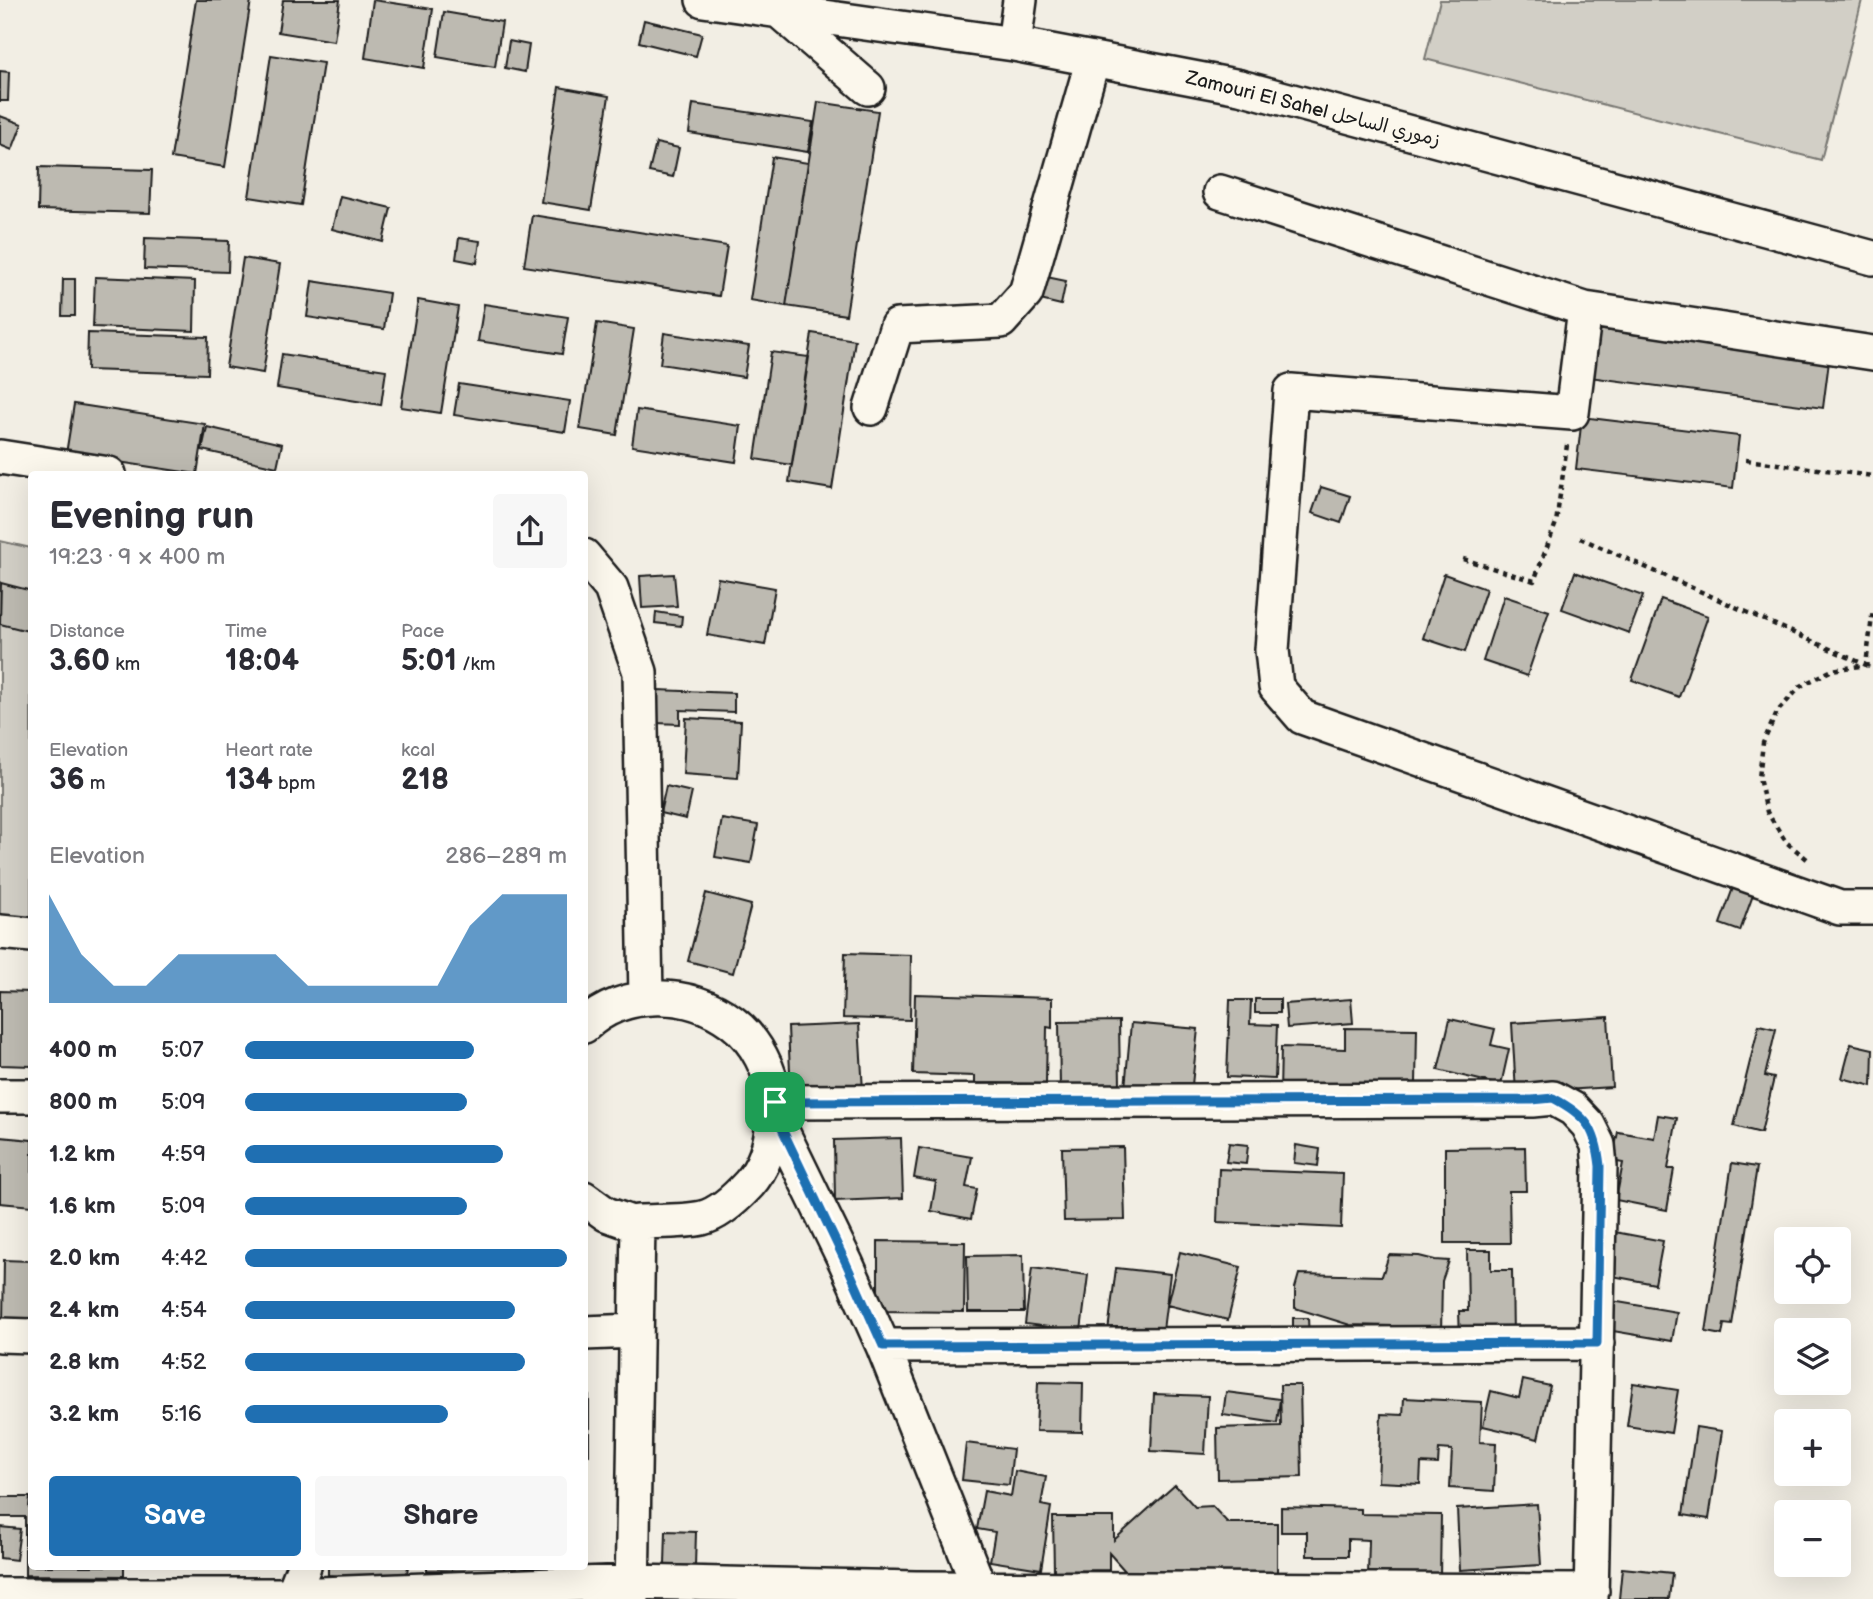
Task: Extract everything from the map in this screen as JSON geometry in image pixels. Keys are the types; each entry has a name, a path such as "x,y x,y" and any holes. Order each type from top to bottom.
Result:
{"street":[{"name":"Zamouri El Sahel زموري الساحل","path":"703,0 1014,44 1240,87 1873,258"},
{"path":"1014,44 1020,0"},
{"path":"779,11 868,88"},
{"path":"871,408 897,326 1001,321 1026,293 1093,59"},
{"path":"1220,192 1585,309 1873,353"},
{"path":"1585,309 1572,413 1291,391 1272,650 1276,687 1302,717 1840,908 1873,908"},
{"path":"0,457 89,471"},
{"path":"588,561 611,588 640,672 646,998"},
{"path":"0,932 28,935"},
{"path":"588,1022 618,1005 646,998 677,998 707,1007 733,1023 754,1045 768,1072 774,1107 771,1145 756,1176 733,1201 704,1218 638,1222 637,1225 606,1214 588,1201"},
{"path":"0,1096 28,1096"},
{"path":"0,1595 296,1587 982,1594 1592,1595 1600,1166 1598,1145 1588,1125 1573,1108 1553,1098 774,1107"},
{"path":"774,1107 883,1346 982,1594"},
{"path":"633,1590 638,1222"},
{"path":"588,1333 636,1331"},
{"path":"0,1335 28,1336"},
{"path":"883,1346 1597,1343"}],"path":[{"path":"1463,559 1534,581 1556,523 1572,413"},
{"path":"1746,460 1873,475"},
{"path":"1580,538 1873,666"},
{"path":"1866,665 1873,609"},
{"path":"1786,842 1767,812 1759,778 1763,743 1772,722 1777,712 1801,687 1832,670 1866,665"}],"shaded area":[{"path":"1440,0 1862,0 1821,160 1425,59"},
{"path":"0,541 28,547 28,950 0,950"}],"building":[{"path":"196,0 251,0 225,167 171,158"},
{"path":"283,0 340,0 334,41 278,32"},
{"path":"373,0 433,9 424,68 365,58"},
{"path":"444,12 502,22 495,67 437,57"},
{"path":"644,20 702,34 696,56 639,42"},
{"path":"509,41 529,45 525,72 505,68"},
{"path":"271,55 323,63 301,205 249,197"},
{"path":"0,71 9,72 8,101 0,101"},
{"path":"559,87 609,96 591,210 541,202"},
{"path":"818,102 878,111 846,315 786,306"},
{"path":"693,104 813,122 808,152 689,133"},
{"path":"0,116 22,124 12,150 0,145"},
{"path":"656,143 679,148 673,177 649,172"},
{"path":"772,157 808,163 786,306 750,300"},
{"path":"39,167 152,170 150,213 38,210"},
{"path":"340,196 391,208 383,242 332,229"},
{"path":"532,215 727,246 719,296 524,266"},
{"path":"145,238 229,241 228,272 144,269"},
{"path":"459,238 480,241 477,263 456,259"},
{"path":"243,258 280,264 263,373 226,367"},
{"path":"1037,275 1066,281 1061,305 1032,298"},
{"path":"95,277 195,281 194,331 93,327"},
{"path":"63,279 75,279 75,316 62,316"},
{"path":"312,281 389,293 384,329 307,317"},
{"path":"418,300 458,307 441,413 401,407"},
{"path":"484,304 568,317 562,354 478,341"},
{"path":"597,323 634,329 617,435 580,429"},
{"path":"1596,329 1829,361 1823,408 1589,377"},
{"path":"88,333 208,337 207,374 87,370"},
{"path":"664,333 749,346 744,377 660,364"},
{"path":"812,333 855,340 832,489 789,482"},
{"path":"771,352 809,357 792,465 755,459"},
{"path":"282,354 386,370 381,405 277,388"},
{"path":"459,384 570,401 565,432 454,415"},
{"path":"74,404 205,424 197,471 177,471 66,454"},
{"path":"637,410 741,426 736,462 632,446"},
{"path":"1582,417 1739,436 1733,488 1576,469"},
{"path":"207,427 282,444 277,467 202,450"},
{"path":"1321,487 1350,496 1341,523 1312,513"},
{"path":"1575,572 1643,596 1629,633 1562,609"},
{"path":"674,574 677,606 642,608 640,576"},
{"path":"1444,574 1486,589 1465,652 1423,638"},
{"path":"718,578 775,588 765,645 707,635"},
{"path":"1,583 28,590 28,631 0,624"},
{"path":"1504,596 1549,611 1527,676 1483,661"},
{"path":"1661,599 1708,616 1679,697 1632,680"},
{"path":"656,612 682,616 681,626 655,623"},
{"path":"657,690 734,693 734,712 680,710 680,724 656,723"},
{"path":"686,718 741,721 738,778 683,774"},
{"path":"666,786 692,792 686,819 660,813"},
{"path":"722,819 758,825 751,863 715,857"},
{"path":"1733,888 1753,895 1740,931 1720,924"},
{"path":"706,893 751,905 733,973 688,961"},
{"path":"845,953 911,955 910,1020 843,1018"},
{"path":"0,991 28,992 28,1066 0,1065"},
{"path":"915,994 1052,998 1052,1028 1047,1027 1046,1084 975,1083 975,1076 913,1074"},
{"path":"1255,999 1280,999 1280,1013 1255,1013"},
{"path":"1351,999 1353,1023 1287,1028 1285,1004"},
{"path":"1230,1000 1251,1000 1250,1024 1277,1025 1275,1079 1227,1077"},
{"path":"1608,1017 1612,1087 1516,1093 1512,1023"},
{"path":"1450,1019 1495,1029 1491,1045 1509,1049 1501,1085 1438,1070"},
{"path":"1119,1021 1120,1086 1060,1087 1059,1022"},
{"path":"1131,1023 1198,1029 1191,1094 1125,1088"},
{"path":"859,1024 863,1091 791,1094 788,1027"},
{"path":"1759,1025 1776,1029 1765,1076 1774,1078 1761,1133 1734,1126"},
{"path":"1345,1028 1417,1029 1416,1084 1352,1083 1352,1096 1280,1093 1281,1047 1345,1049"},
{"path":"1851,1044 1873,1049 1872,1086 1842,1078"},
{"path":"1658,1115 1677,1118 1668,1169 1674,1169 1667,1210 1616,1200 1623,1163 1612,1161 1618,1132 1654,1138"},
{"path":"0,1137 28,1140 28,1206 0,1203"},
{"path":"901,1138 903,1198 835,1201 834,1140"},
{"path":"1229,1143 1248,1145 1246,1164 1226,1162"},
{"path":"1296,1145 1320,1149 1318,1166 1294,1163"},
{"path":"1123,1147 1125,1220 1064,1221 1062,1148"},
{"path":"1525,1147 1526,1191 1509,1191 1510,1243 1445,1243 1445,1148"},
{"path":"919,1148 972,1157 966,1187 977,1189 971,1219 931,1211 936,1182 914,1178"},
{"path":"1732,1163 1757,1167 1732,1325 1724,1324 1722,1335 1706,1332"},
{"path":"1219,1169 1343,1174 1341,1228 1217,1222"},
{"path":"1615,1232 1663,1241 1655,1284 1607,1275"},
{"path":"878,1241 965,1242 964,1312 878,1311"},
{"path":"1467,1250 1491,1250 1491,1270 1512,1270 1513,1337 1460,1338 1459,1311 1468,1311"},
{"path":"1180,1252 1241,1267 1228,1320 1167,1305"},
{"path":"1023,1255 1024,1312 968,1312 967,1256"},
{"path":"1389,1255 1449,1261 1442,1281 1441,1333 1391,1332 1391,1326 1350,1325 1295,1308 1295,1288 1299,1274 1382,1276"},
{"path":"4,1260 28,1261 28,1323 3,1323"},
{"path":"1032,1268 1088,1275 1081,1331 1025,1324"},
{"path":"1116,1268 1170,1274 1162,1338 1108,1331"},
{"path":"1612,1301 1677,1312 1672,1341 1607,1330"},
{"path":"1293,1318 1308,1318 1309,1338 1293,1339"},
{"path":"1523,1380 1550,1386 1538,1439 1483,1426 1491,1391 1519,1398"},
{"path":"1038,1382 1083,1383 1082,1432 1036,1431"},
{"path":"1633,1383 1678,1390 1671,1433 1627,1426"},
{"path":"588,1385 589,1385 588,1455"},
{"path":"1280,1385 1300,1385 1302,1477 1218,1479 1217,1428 1281,1426"},
{"path":"1226,1392 1280,1399 1277,1423 1223,1415"},
{"path":"1154,1394 1208,1396 1205,1454 1151,1451"},
{"path":"1404,1398 1482,1402 1480,1442 1496,1443 1494,1491 1450,1488 1452,1450 1439,1449 1438,1464 1421,1463 1420,1484 1378,1482 1381,1414 1403,1415"},
{"path":"1696,1427 1722,1431 1709,1519 1683,1515"},
{"path":"966,1443 1013,1449 1009,1485 962,1480"},
{"path":"1015,1471 1046,1477 1041,1505 1051,1507 1041,1569 990,1561 995,1532 977,1529 984,1491 1011,1496"},
{"path":"1175,1485 1195,1507 1212,1506 1228,1523 1277,1523 1277,1584 1125,1583 1125,1571 1109,1553 1109,1570 1054,1571 1053,1517 1114,1517 1114,1540"},
{"path":"0,1497 28,1497 28,1570 124,1570 124,1576 25,1575 25,1517 0,1517"},
{"path":"1537,1504 1541,1565 1460,1570 1457,1509"},
{"path":"1281,1507 1361,1509 1361,1514 1441,1515 1440,1577 1368,1576 1369,1540 1348,1539 1348,1556 1307,1556 1307,1532 1281,1532"},
{"path":"0,1527 20,1529 16,1560 0,1558"},
{"path":"666,1531 696,1532 695,1566 665,1565"},
{"path":"1622,1568 1672,1573 1669,1599 1619,1599"},
{"path":"328,1570 408,1570 406,1582 328,1575"},
{"path":"427,1570 504,1570 504,1572"}],"route":[{"path":"1553,1098 1573,1108 1588,1125 1598,1145 1600,1166 1597,1343 883,1346 774,1112 775,1102 1553,1098"}]}
